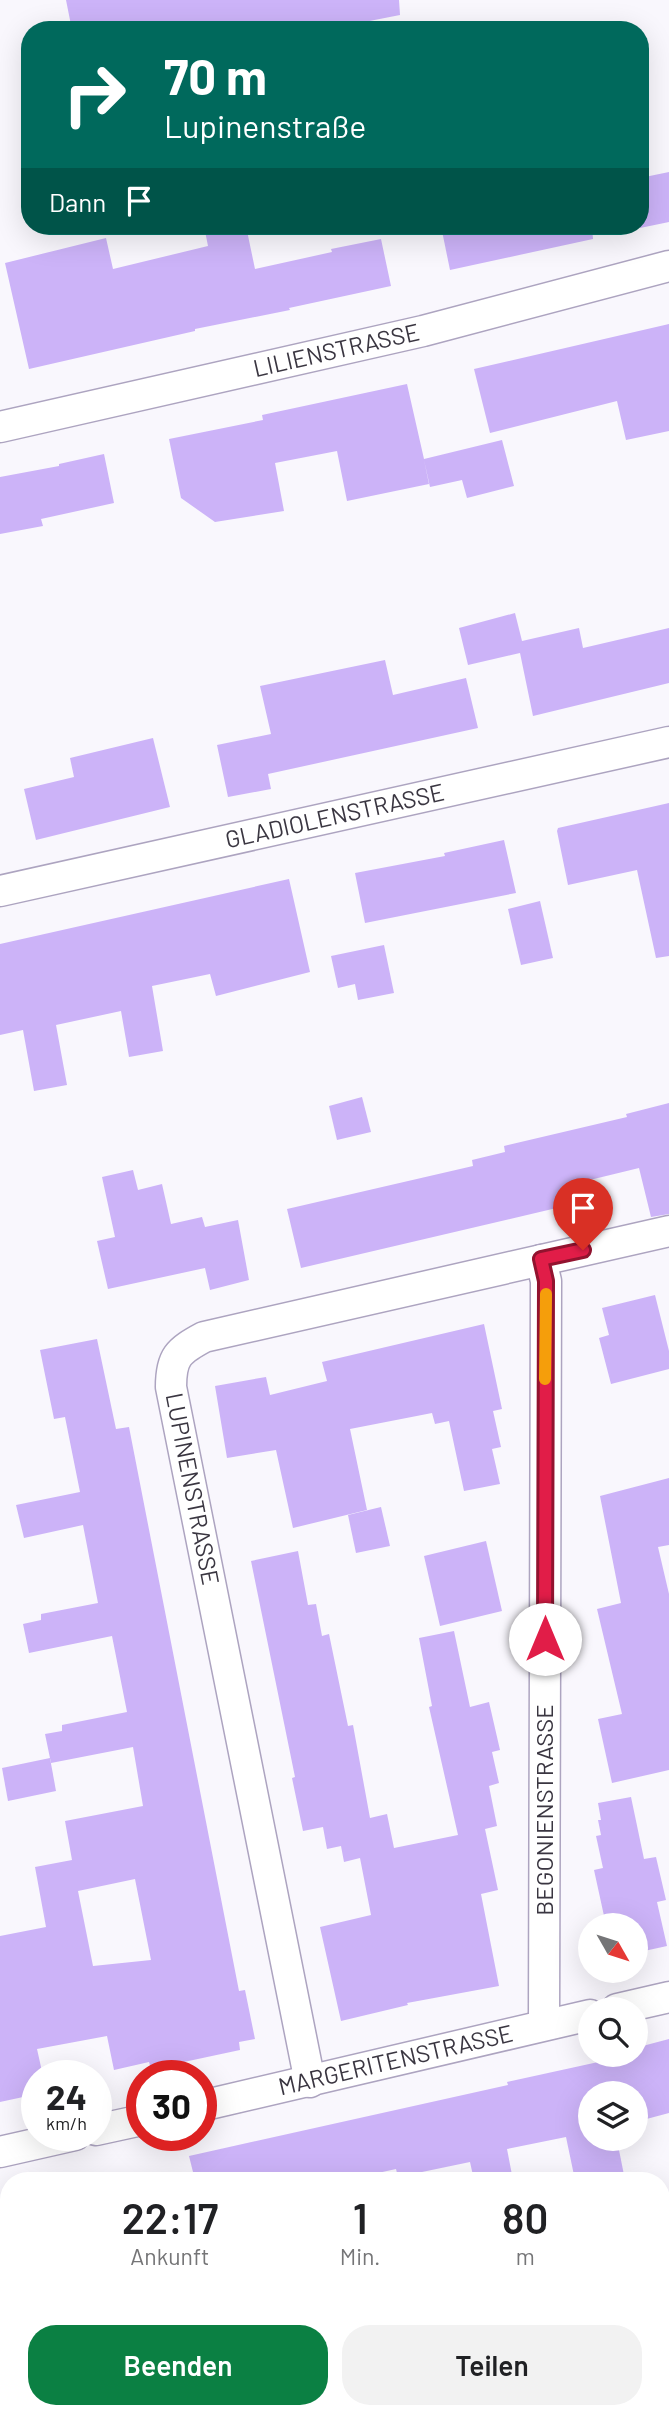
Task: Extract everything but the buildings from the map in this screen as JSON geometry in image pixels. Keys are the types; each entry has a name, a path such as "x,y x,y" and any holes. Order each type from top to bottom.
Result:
{"street":[{"name":"LILIENSTRASSE","path":"0,427 423,331 669,266"},
{"name":"GLADIOLENSTRASSE","path":"0,891 669,741"},
{"name":"LUPINENSTRASSE","path":"310,2082 171,1387 171,1366 183,1349 204,1337 669,1231"},
{"name":"BEGONIENSTRASSE","path":"541,1259 546,1281 544,2025"},
{"path":"648,2002 669,1997"},
{"name":"MARGERITENSTRASSE","path":"217,2102 578,2018"},
{"path":"0,2152 21,2147"}],"slow traffic":[{"path":"545,1379 546,1294"}],"route":[{"path":"545,1639 546,1281 541,1259 583,1250"}]}
